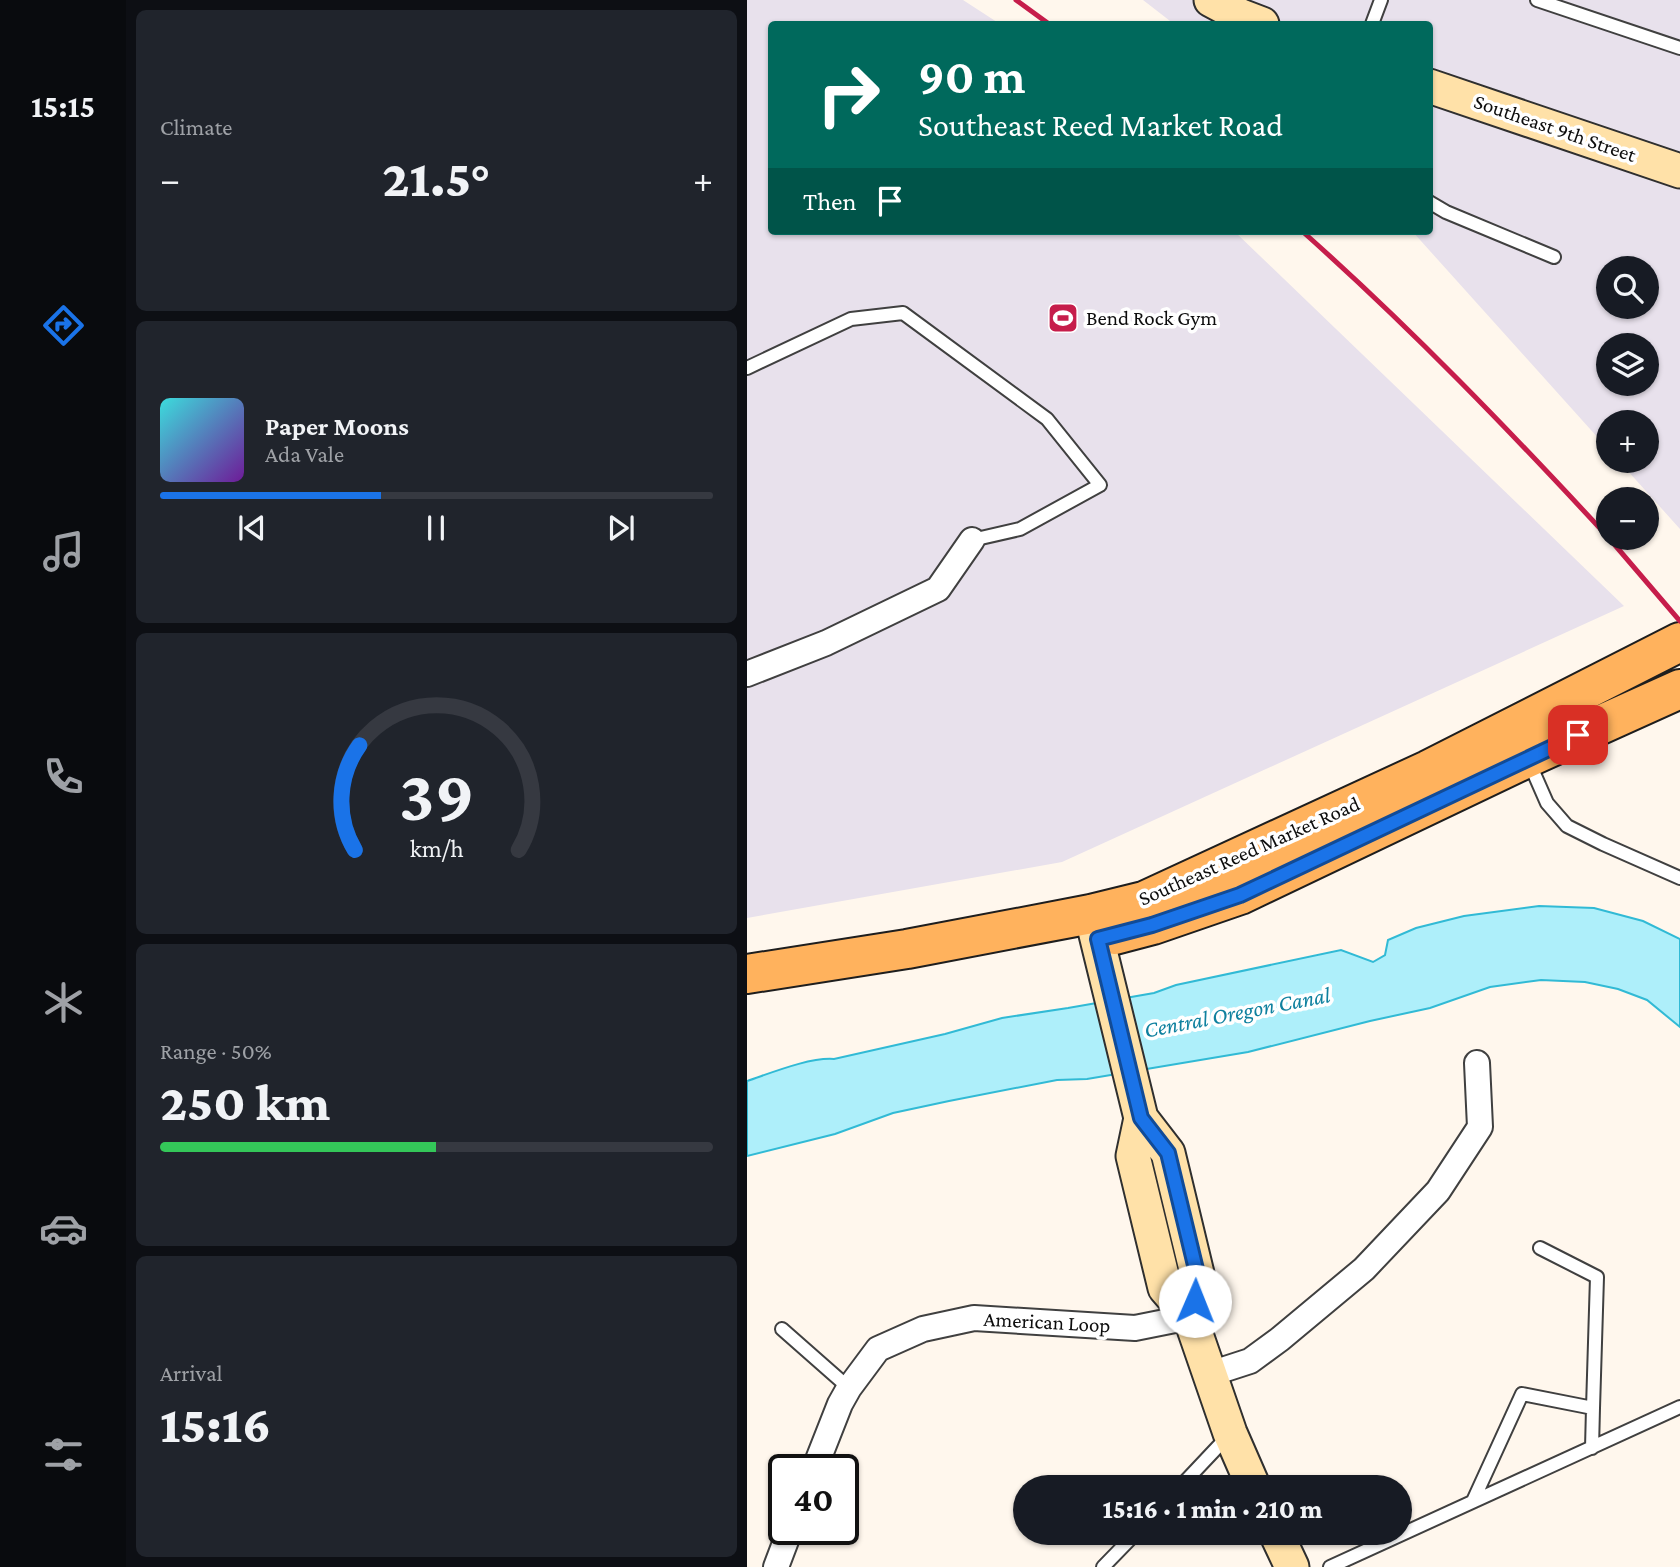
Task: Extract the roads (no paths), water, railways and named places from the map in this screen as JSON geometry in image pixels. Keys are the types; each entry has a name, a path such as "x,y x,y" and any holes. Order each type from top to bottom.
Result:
{"main road":[{"name":"Southeast Reed Market Road","path":"747,999 916,972 1095,927 1144,901 1428,769 1680,642"},
{"name":"Southeast Reed Market Road","path":"747,974 907,949 1095,927 1152,925 1240,895 1527,758 1680,689"}],"street":[{"path":"1211,0 1254,21"},
{"name":"Southeast 9th Street","path":"1433,87 1680,171"},
{"path":"747,674 826,643 938,589 972,540"},
{"path":"1095,927 1141,1118 1168,1153 1200,1286 1190,1317 1230,1433 1248,1475"},
{"path":"1210,1374 1250,1361 1280,1339 1364,1269 1438,1191 1480,1128 1477,1063"},
{"name":"American Loop","path":"820,1454 840,1404 878,1349 923,1329 973,1318 1135,1328 1190,1317"},
{"path":"776,1567 784,1545"},
{"path":"1282,1545 1292,1567"}],"lane":[{"path":"1373,21 1381,0"},
{"path":"1537,0 1680,48"},
{"path":"1433,204 1446,212 1554,257"},
{"path":"747,368 851,319 903,313 1047,419 1100,485 1020,529 972,540"},
{"path":"1527,758 1547,803 1567,826 1680,878"},
{"path":"1540,1248 1597,1277 1592,1448"},
{"path":"783,1329 849,1388"},
{"path":"1473,1501 1522,1394 1593,1408"},
{"path":"1330,1567 1680,1408"},
{"path":"1191,1475 1230,1433"},
{"path":"1103,1567 1124,1545"}],"water":[{"name":"Central Oregon Canal","path":"1539,906 1594,908 1643,921 1680,939 1680,1027 1647,1000 1618,989 1585,982 1541,980 1490,987 1430,1008 1248,1052 1087,1079 1057,1080 949,1101 893,1113 835,1134 747,1156 747,1081 791,1066 945,1034 1002,1018 1154,993 1176,985 1341,950 1373,962 1385,955 1388,940 1416,928 1464,916"}],"railway":[{"path":"1016,0 1045,21"},
{"path":"1306,235 1459,380 1596,524"},
{"path":"1619,550 1680,621"}],"place":[{"name":"Bend Rock Gym","path":"1063,318"}]}
